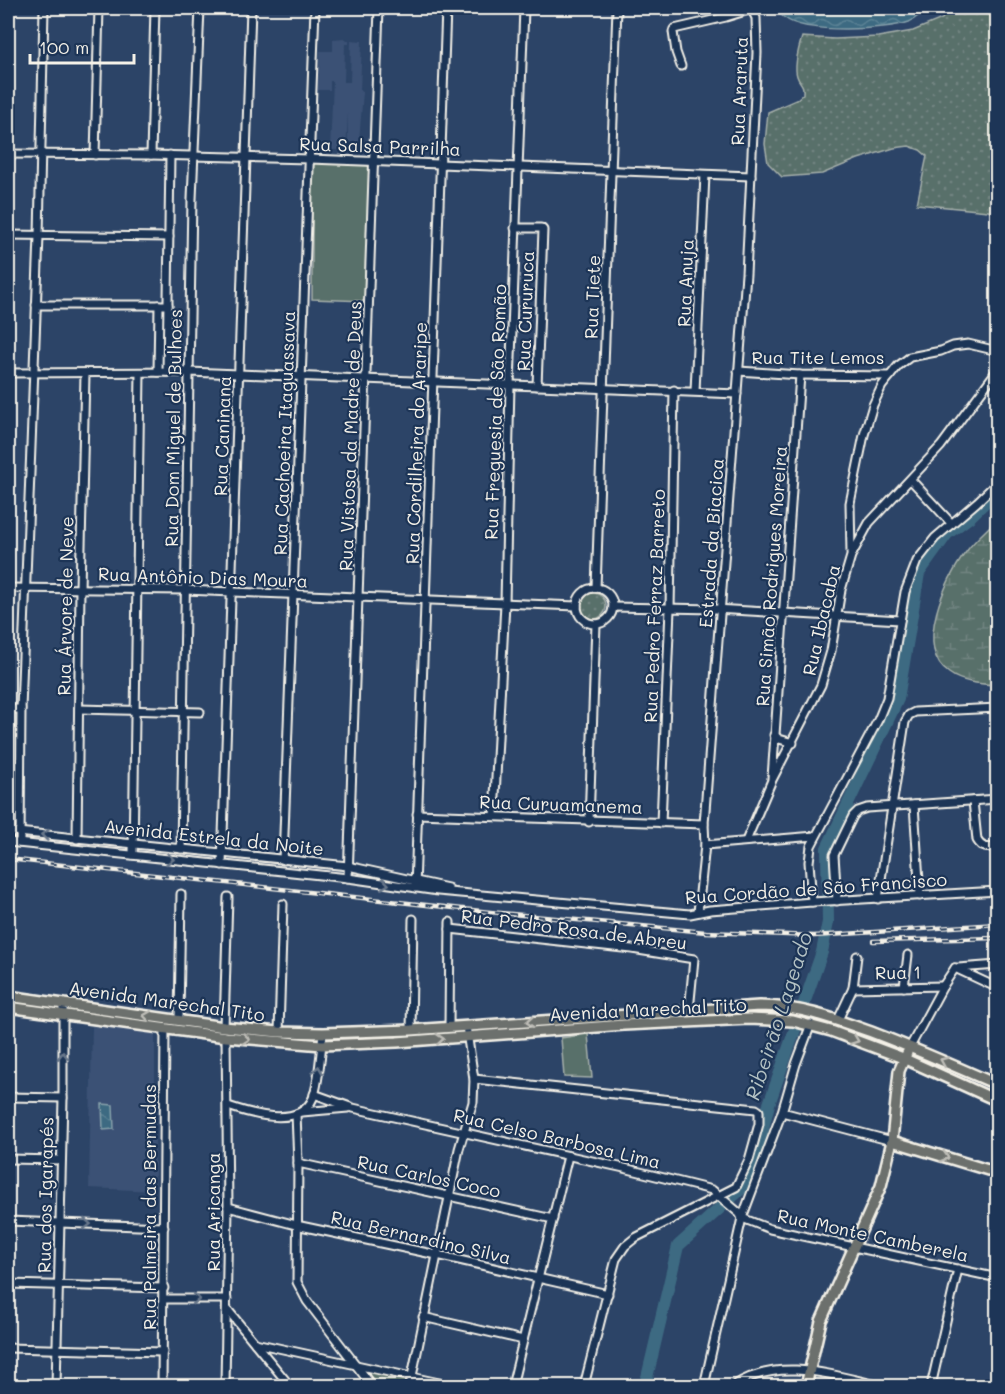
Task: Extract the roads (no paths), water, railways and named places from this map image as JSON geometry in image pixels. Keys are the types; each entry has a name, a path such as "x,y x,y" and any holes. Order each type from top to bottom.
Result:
{"main road":[{"name":"Avenida Marechal Tito","path":"8,996 224,1027 323,1033 411,1030 759,1006 797,1008 838,1020 910,1047 998,1085"},
{"name":"Avenida Marechal Tito","path":"8,1007 226,1037 322,1045 468,1038 624,1025 749,1019 793,1020 903,1058 998,1101"},
{"path":"806,1386 821,1321 881,1186 892,1141 896,1083 903,1058 910,1047"},
{"path":"892,1141 998,1173"}],"street":[{"path":"20,843 21,709 39,236 44,8"},
{"path":"95,155 99,8"},
{"path":"151,155 155,8"},
{"name":"Rua Dom Miguel de Bulhoes","path":"181,849 189,372 200,8"},
{"name":"Rua Caninana","path":"222,865 251,8"},
{"name":"Rua Cachoeira Itaguassava","path":"283,860 315,8"},
{"name":"Rua Vistosa da Madre de Deus","path":"348,878 379,8"},
{"name":"Rua Cordilheira do Araripe","path":"415,884 446,8"},
{"name":"Rua Freguesia de São Romão","path":"494,816 505,603 510,385 524,8"},
{"name":"Rua Tiete","path":"596,588 617,8"},
{"path":"681,66 676,52 674,29 726,17 751,8"},
{"name":"Rua Araruta","path":"751,8 756,18 757,44 751,176"},
{"name":"Rua Salsa Parrilha","path":"8,154 310,159 751,176"},
{"path":"167,372 171,155"},
{"name":"Rua Anuja","path":"695,391 705,175"},
{"name":"Estrada da Biacica","path":"698,912 722,609 751,176"},
{"name":"Rua Cururuca","path":"516,228 541,228 543,230 537,386"},
{"path":"8,235 170,237"},
{"path":"36,305 168,305"},
{"path":"158,372 159,305"},
{"name":"Rua Tite Lemos","path":"738,371 800,375 890,376 904,360 910,357 968,344 998,351"},
{"name":"Rua Ibacaba","path":"746,841 772,780 822,685 841,590 851,556 869,522 941,446 998,369"},
{"path":"8,373 189,372 737,394"},
{"path":"133,855 140,373"},
{"name":"Rua Árvore de Neve","path":"77,839 85,374"},
{"name":"Rua Simão Rodrigues Moreira","path":"772,780 800,375"},
{"path":"851,556 850,503 864,435 878,394 890,376"},
{"name":"Rua Pedro Ferraz Barreto","path":"661,824 670,609 674,390"},
{"path":"911,480 952,524"},
{"path":"815,902 809,853 815,836 878,720 887,698 905,592 917,561 935,538 998,482"},
{"path":"850,532 862,536"},
{"name":"Rua Antônio Dias Moura","path":"8,588 136,588 577,606"},
{"path":"596,588 607,592 613,607 609,617 596,624 585,620 577,606 585,591 596,588"},
{"path":"613,607 722,609 900,620"},
{"path":"589,822 596,624"},
{"path":"878,899 905,722 909,715 915,712 998,708"},
{"path":"8,709 21,709"},
{"path":"79,709 200,712"},
{"path":"774,735 793,743"},
{"path":"834,901 834,855 853,816 858,811 867,808 998,799"},
{"path":"973,801 977,840 985,848 998,847"},
{"path":"914,805 920,896"},
{"name":"Rua Curuamanema","path":"417,814 589,822 704,824"},
{"name":"Avenida Estrela da Noite","path":"8,831 348,866 415,884"},
{"path":"705,845 815,836"},
{"name":"Avenida Estrela da Noite","path":"8,842 415,884"},
{"name":"Rua Cordão de São Francisco","path":"415,884 458,891 690,914 815,902 998,891"},
{"path":"178,1020 181,894"},
{"path":"224,1027 228,897"},
{"path":"279,1032 283,904"},
{"path":"411,1030 413,919"},
{"name":"Rua Pedro Rosa de Abreu","path":"449,1027 450,926 694,959 689,1011"},
{"path":"904,987 908,955"},
{"path":"838,1020 853,988 857,956"},
{"path":"955,968 998,965"},
{"path":"910,1047 955,968"},
{"path":"955,968 998,988"},
{"name":"Rua 1","path":"853,988 943,986"},
{"name":"Rua dos Igarapés","path":"56,1386 63,1003"},
{"path":"704,1386 741,1216 782,1112 808,1024"},
{"path":"410,1386 464,1132 473,1102 474,1079 466,1026"},
{"name":"Rua Palmeira das Bermudas","path":"162,1386 165,1028"},
{"path":"323,1033 314,1094 309,1106 298,1113 297,1282 300,1291 372,1386"},
{"name":"Rua Aricanga","path":"225,1386 228,1207 226,1037"},
{"path":"474,1079 756,1109 760,1113 749,1160 740,1183 733,1190 719,1194 649,1230 625,1246 616,1259 584,1386"},
{"name":"Rua Celso Barbosa Lima","path":"314,1094 353,1108 677,1180 712,1190 741,1216"},
{"path":"8,1097 63,1098"},
{"name":"Rua Celso Barbosa Lima","path":"228,1106 259,1115 284,1116 353,1108"},
{"path":"782,1112 892,1141"},
{"path":"512,1386 568,1156"},
{"path":"8,1159 61,1160"},
{"name":"Rua Carlos Coco","path":"298,1163 553,1219"},
{"name":"Rua Bernardino Silva","path":"228,1207 296,1225 608,1294"},
{"name":"Rua Monte Camberela","path":"741,1216 770,1229 998,1278"},
{"path":"8,1221 164,1227"},
{"path":"931,1386 958,1269"},
{"path":"8,1284 164,1288"},
{"path":"164,1299 227,1299"},
{"path":"227,1309 290,1386"},
{"path":"423,1317 523,1340"},
{"path":"255,1343 453,1386"},
{"path":"8,1348 163,1352"},
{"path":"733,1386 759,1373 777,1370 810,1370 881,1386"}],"water":[{"path":"776,8 868,11 883,8 928,8 912,21 898,25 846,29 795,23 784,17"},
{"path":"102,1104 113,1105 114,1129 103,1130"}],"waterway":[{"name":"Ribeirão Lageado","path":"645,1386 678,1246 750,1181 769,1104 822,952 828,922 827,848 898,699 919,573 947,534 970,517 998,490"}],"railway":[{"path":"8,859 490,912 706,932 814,936 998,924"},
{"path":"873,941 998,938"}]}
